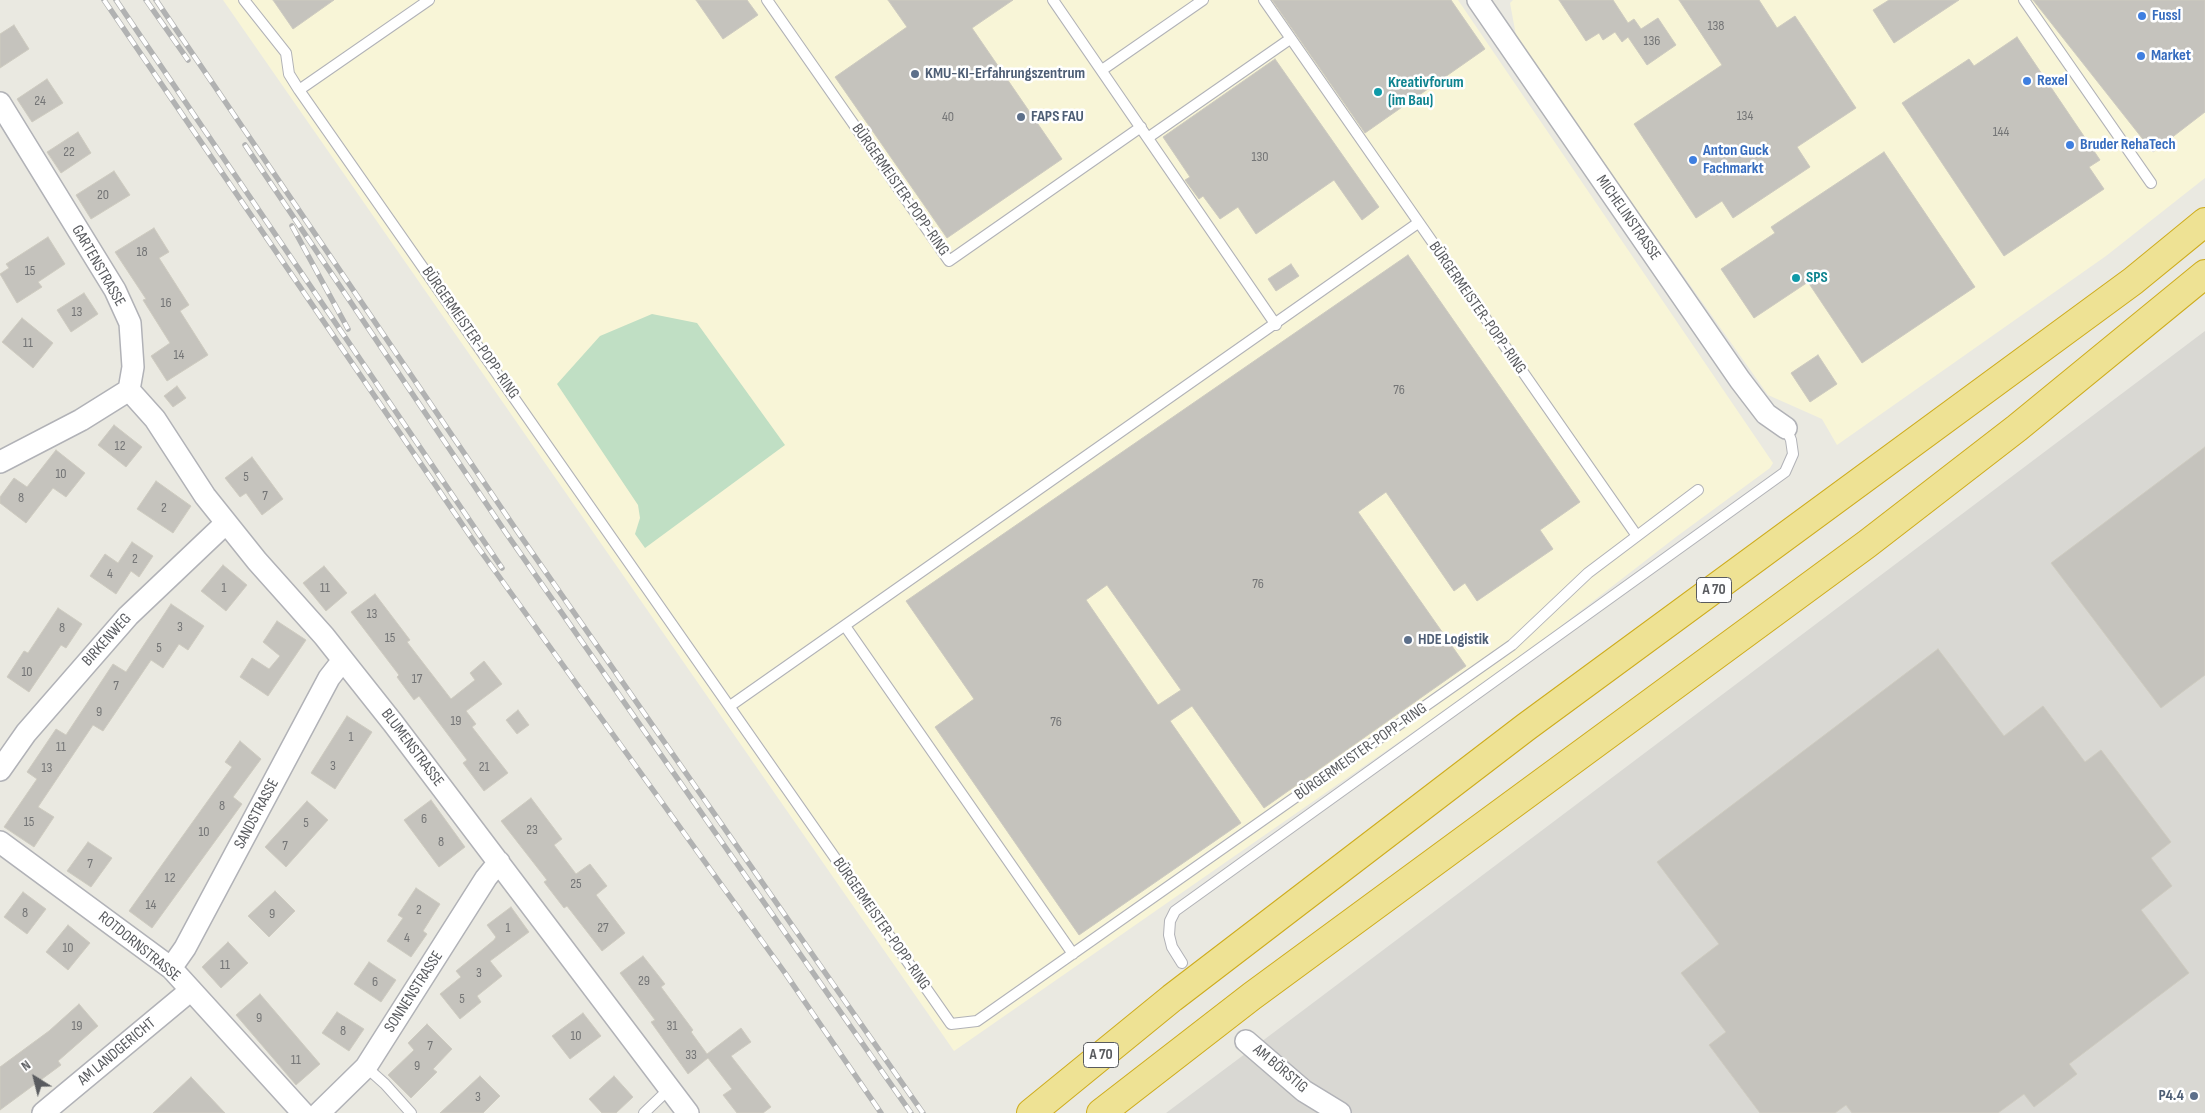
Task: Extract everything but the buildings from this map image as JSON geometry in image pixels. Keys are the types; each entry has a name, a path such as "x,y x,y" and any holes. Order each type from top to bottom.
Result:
{"highway":[{"name":"A 70","path":"1030,1113 1172,998 1526,728 2132,281 2205,222"},
{"path":"1101,1113 1252,996 1866,544 2017,428 2205,274"}],"street":[{"name":"MICHELINSTRASSE","path":"1478,0 1744,378 1766,414 1786,428"},
{"name":"GARTENSTRASSE","path":"0,103 115,290 130,323 133,367 129,390"},
{"path":"0,462 93,413 129,390"},
{"name":"BLUMENSTRASSE","path":"129,390 155,419 191,476 226,523 343,660 499,862 688,1113"},
{"name":"BIRKENWEG","path":"0,770 26,733 128,616 226,523"},
{"name":"SANDSTRASSE","path":"171,968 185,948 329,678 343,660"},
{"name":"ROTDORNSTRASSE","path":"0,842 171,968 304,1113"},
{"name":"SONNENSTRASSE","path":"319,1113 366,1067 486,878 499,862"},
{"name":"AM LANDGERICHT","path":"43,1113 191,990"},
{"name":"AM BÖRSTIG","path":"1246,1041 1304,1091 1340,1113"}],"lane":[{"name":"BÜRGERMEISTER-POPP-RING","path":"244,0 286,54 289,74 300,90 951,1024 977,1021 1512,645 1588,573 1698,490"},
{"path":"300,90 429,0"},
{"name":"BÜRGERMEISTER-POPP-RING","path":"767,0 950,261 1141,127"},
{"path":"1053,0 1149,137 1276,325"},
{"path":"1102,70 1203,0"},
{"name":"BÜRGERMEISTER-POPP-RING","path":"1264,0 1637,536"},
{"path":"2024,0 2150,183"},
{"path":"1149,137 1290,39"},
{"path":"730,706 1276,325 1418,223"},
{"path":"1182,963 1172,947 1169,935 1170,921 1175,911 1785,472 1793,454 1791,440 1786,428"},
{"path":"845,626 1073,954"},
{"path":"366,1067 385,1084 411,1113"},
{"path":"644,1113 671,1088"}],"shaded area":[{"path":"223,0 1458,0 1773,463 1770,468 1676,537 1521,657 954,1051"},
{"path":"1513,0 2205,0 2205,178 2106,256 1837,445 1822,419 1768,395 1517,41 1510,3"},
{"path":"2205,331 2205,1113 1166,1113 1261,1042"}],"green space":[{"path":"652,314 697,323 785,445 645,548 635,534 640,518 638,505 557,384 600,336"}],"railway":[{"path":"104,0 477,546 785,973 881,1113"},
{"path":"116,0 502,568"},
{"path":"146,0 188,60"},
{"path":"156,0 515,528 923,1113"},
{"path":"245,145 506,533 911,1113"},
{"path":"292,226 348,329"}],"place":[{"name":"Fussl","path":"2142,16"},
{"name":"Market","path":"2141,56"},
{"name":"KMU-KI-Erfahrungszentrum","path":"915,74"},
{"name":"Rexel","path":"2027,81"},
{"name":"Kreativforum (im Bau)","path":"1378,92"},
{"name":"FAPS FAU","path":"1021,117"},
{"name":"Bruder RehaTech","path":"2070,145"},
{"name":"Anton Guck Fachmarkt","path":"1693,160"},
{"name":"SPS","path":"1796,278"},
{"name":"HDE Logistik","path":"1408,640"},
{"name":"P4.4","path":"2194,1096"}]}
